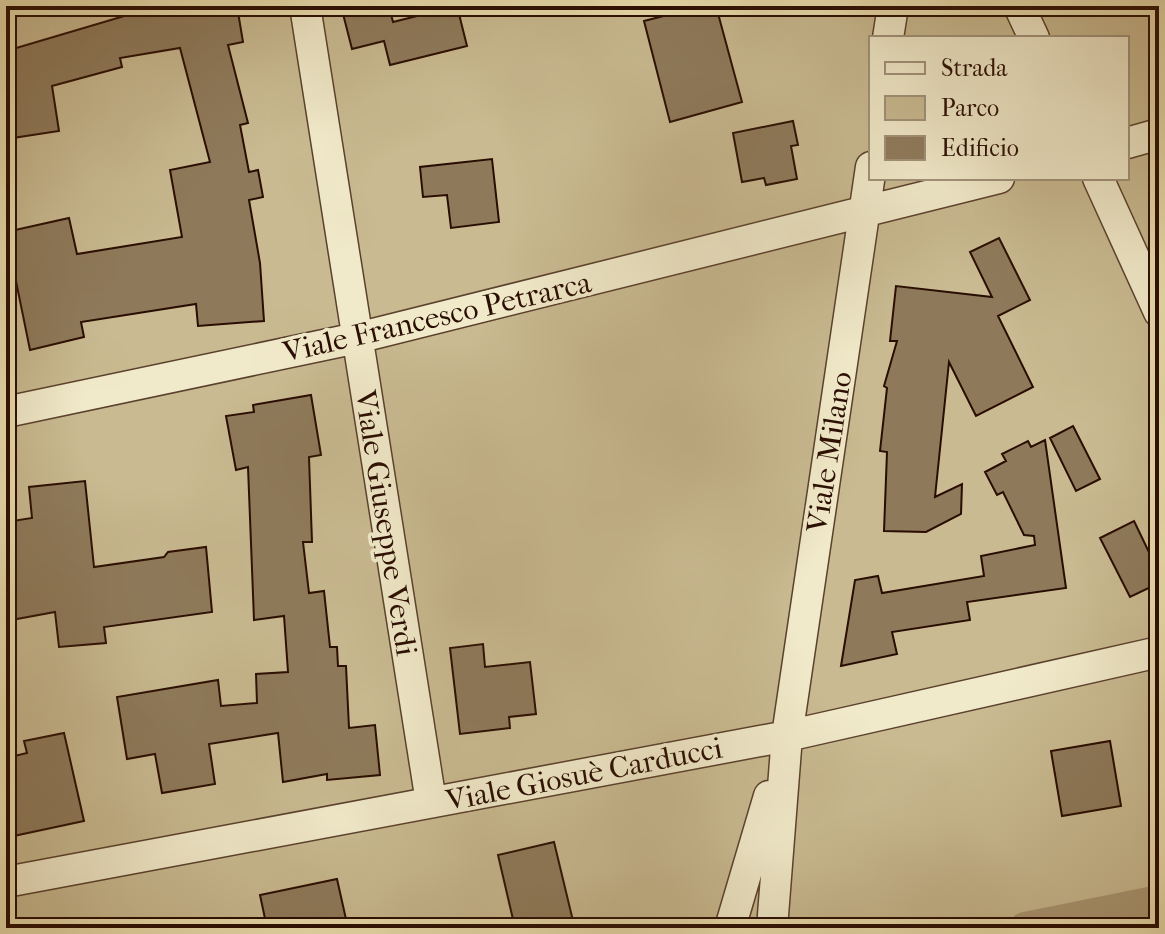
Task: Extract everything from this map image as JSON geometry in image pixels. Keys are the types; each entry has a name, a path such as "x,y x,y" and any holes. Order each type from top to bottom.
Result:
{"street":[{"name":"Viale Giuseppe Verdi","path":"305,6 431,802"},
{"path":"888,36 893,6"},
{"path":"1019,6 1033,36"},
{"path":"1129,142 1159,134"},
{"name":"Viale Milano","path":"772,928 787,736 869,180"},
{"name":"Viale Francesco Petrarca","path":"6,412 357,338 991,180"},
{"path":"1099,180 1159,312"},
{"name":"Viale Giosuè Carducci","path":"6,882 787,736 1159,652"},
{"name":"Viale Milano","path":"730,928 787,736"}],"green space":[{"path":"6,6 1159,6 1159,928 6,928"}],"building":[{"path":"158,6 237,6 243,42 228,45 248,123 240,125 249,172 258,170 263,197 249,200 260,263 264,321 198,326 196,304 81,322 84,337 30,350 6,232 69,218 77,254 182,237 170,170 210,162 180,48 120,58 122,67 52,86 59,131 6,139 6,51"},
{"path":"341,6 389,6 393,22 457,6 467,46 390,65 384,41 352,49"},
{"path":"702,6 716,6 742,102 670,122 644,21"},
{"path":"793,121 798,145 791,146 797,179 766,185 764,178 742,182 733,133"},
{"path":"492,159 499,222 451,228 447,195 423,197 420,167"},
{"path":"999,238 1030,300 998,316 1033,387 976,416 949,362 935,497 962,484 961,514 926,532 884,531 887,452 880,451 887,388 884,386 897,341 890,341 896,286 992,297 970,252"},
{"path":"311,395 321,455 309,457 312,542 303,542 309,593 324,591 330,647 337,647 338,666 346,666 349,728 375,725 380,775 327,780 327,774 283,782 278,733 209,744 215,784 162,793 155,754 127,759 117,697 218,680 221,706 257,703 256,674 288,672 284,616 254,620 248,467 236,470 226,416 254,412 253,405"},
{"path":"1073,426 1100,479 1076,491 1050,438"},
{"path":"1045,440 1066,588 967,602 970,620 892,632 897,654 841,666 855,580 878,576 882,593 984,576 981,556 1035,545 1034,536 1024,535 1003,492 997,495 985,472 1006,461 1002,454 1028,441 1031,447"},
{"path":"85,481 94,567 164,557 168,552 206,547 212,612 104,627 106,643 59,647 55,612 6,621 6,522 32,518 29,487"},
{"path":"1134,521 1159,573 1159,583 1130,597 1100,538"},
{"path":"483,644 485,667 530,662 536,714 509,717 510,728 460,734 450,648"},
{"path":"64,733 84,821 9,837 6,822 6,758 27,753 24,741"},
{"path":"1110,741 1121,806 1062,816 1051,751"},
{"path":"554,842 574,925 515,928 498,855"},
{"path":"337,879 348,928 267,928 260,895"}],"waterway":[{"path":"1025,928 1159,901"}]}
